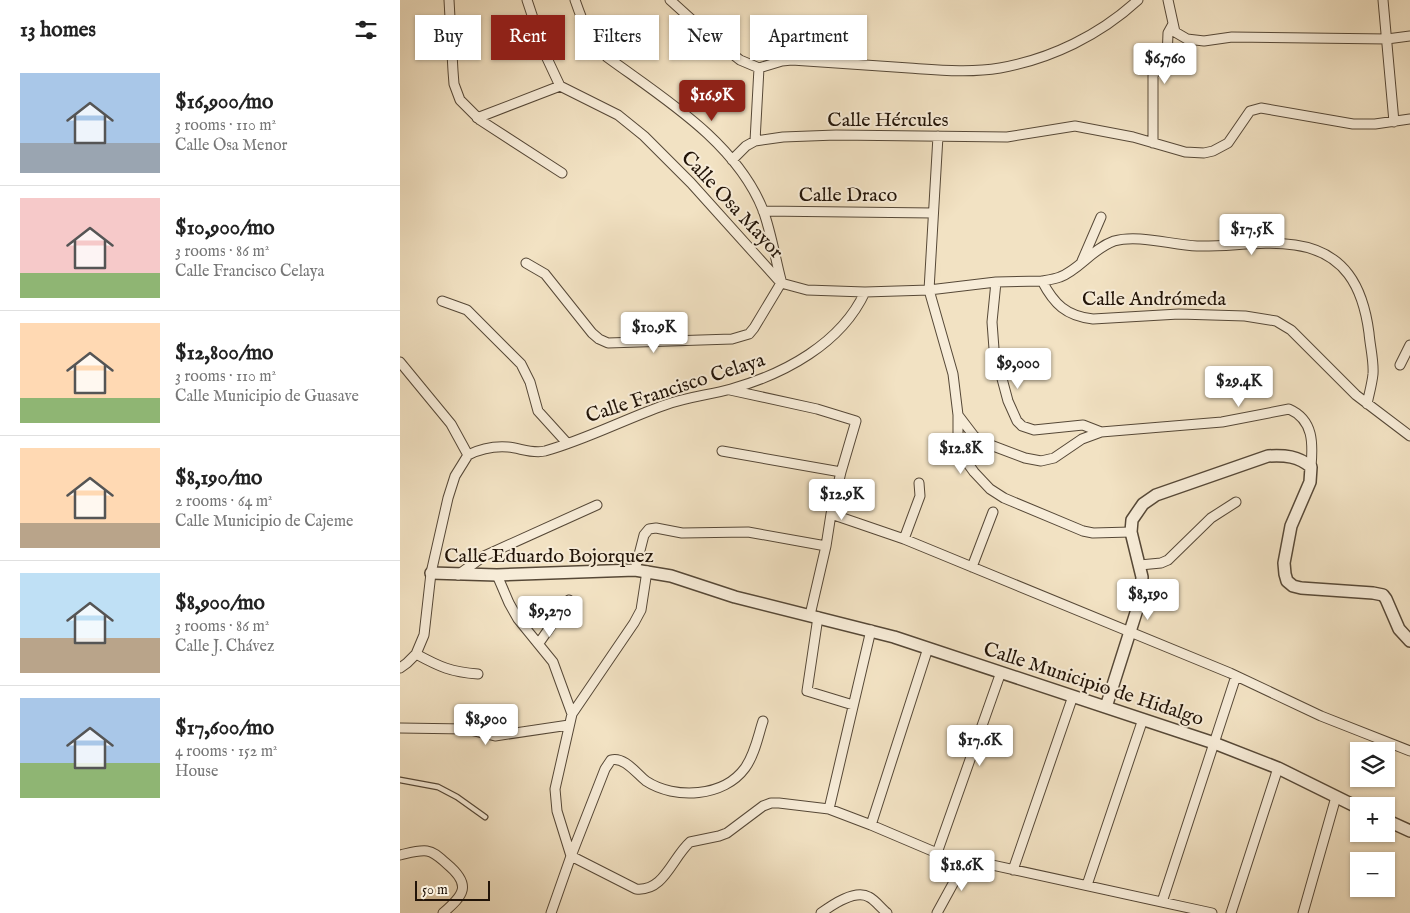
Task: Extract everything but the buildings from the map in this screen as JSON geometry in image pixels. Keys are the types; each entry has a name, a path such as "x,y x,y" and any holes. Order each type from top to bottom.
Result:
{"street":[{"path":"449,0 454,84 460,100 478,118 562,173"},
{"path":"478,118 560,86 545,54 527,0"},
{"path":"526,263 545,274 592,333 599,339 608,342 693,341 741,337 749,334 754,328 781,283 763,211 745,176 703,130 607,57 597,47 587,31 575,0"},
{"path":"670,0 680,11 740,60 759,68 792,60 956,71 1000,68 1034,60 1074,44 1118,18 1138,0"},
{"path":"1168,0 1174,32 1187,39 1204,41 1232,37 1387,39 1410,36"},
{"path":"1383,0 1394,122"},
{"path":"1153,144 1153,76 1167,59 1168,33 1173,24"},
{"path":"732,160 746,146 755,141 759,68"},
{"name":"Calle Osa Mayor","path":"560,86 618,115 644,136 691,184 781,283"},
{"name":"Calle Hércules","path":"755,141 783,137 827,136 1007,137 1066,126 1088,128 1195,153 1213,151 1228,143 1250,112 1261,108 1353,124 1375,124 1410,119"},
{"path":"938,136 929,290 949,358 956,391 958,437 961,454 990,489 1004,498 1084,531 1093,533 1131,532"},
{"name":"Calle Draco","path":"763,211 933,213"},
{"path":"1082,262 1100,217"},
{"path":"781,283 807,290 865,292 929,290 996,282 1042,280 1061,277 1100,248 1114,241 1127,239 1196,246 1286,244 1302,246 1334,259 1356,284 1365,308 1373,365 1368,404"},
{"name":"Calle Andrómeda","path":"1042,280 1050,296 1058,304 1069,313 1080,317 1093,319 1179,314 1245,316 1276,320 1292,330 1334,374 1368,404 1410,436"},
{"path":"996,282 992,322 994,349 1012,412 1017,421 1022,426 1034,430 1083,425 1101,432"},
{"name":"Calle Francisco Celaya","path":"468,455 482,450 502,447 539,452 681,400 730,390 758,381 786,368 826,342 859,306 865,292"},
{"path":"442,301 466,310 521,364 530,382 538,411 567,443"},
{"path":"1400,365 1410,345"},
{"path":"400,362 451,424 468,455 455,476 448,498 431,573 424,635 416,654 408,663 400,668"},
{"path":"730,390 817,409 856,421 831,514 814,616 807,691 853,705"},
{"path":"958,415 980,441 1035,461 1054,458 1082,439 1101,432 1145,430 1222,422 1290,409 1303,418 1310,431 1313,450 1310,482 1291,526 1284,563 1288,581 1293,586 1302,588 1382,595 1386,599 1399,629 1410,641"},
{"path":"722,451 841,472"},
{"path":"1106,707 1141,597 1140,565 1131,532 1132,520 1136,512 1143,504 1156,495 1268,456 1281,455 1293,457 1302,460 1311,467"},
{"path":"904,539 920,496 919,483"},
{"path":"1140,565 1161,563 1168,560 1211,518 1236,502"},
{"path":"458,575 484,556 597,505"},
{"path":"972,567 993,512"},
{"path":"831,514 904,539 1236,676 1321,716 1410,751"},
{"path":"635,570 644,535 649,529 656,528 682,533 759,534 826,546"},
{"path":"647,571 642,604 634,623 572,714 569,725 558,772 556,799 560,824 571,856 636,889 646,890 663,877 690,842 727,833 763,806 779,803 829,809 937,853 1212,913"},
{"name":"Calle Eduardo Bojorquez","path":"431,573 498,575 647,571 735,597 814,616"},
{"path":"498,575 508,603 518,619 553,662 572,714"},
{"path":"539,643 570,600"},
{"name":"Calle Municipio de Hidalgo","path":"814,616 871,630 928,648 1214,743 1278,768 1350,804"},
{"path":"829,809 871,630"},
{"path":"871,825 928,648"},
{"path":"416,654 448,670 478,674"},
{"path":"937,853 1001,672"},
{"path":"1162,902 1236,676"},
{"path":"1014,870 1073,696"},
{"path":"1087,885 1143,719"},
{"path":"551,913 605,769 611,760 617,758 648,782 662,788 678,792 707,791 723,786 744,769 750,759 763,721"},
{"path":"400,728 466,729 495,736 569,725"},
{"path":"1231,913 1278,768"},
{"path":"1304,913 1336,797"},
{"path":"1395,824 1410,830"},
{"path":"400,855 420,851 431,852 458,875 463,886 461,896 443,913"},
{"path":"937,913 966,860"},
{"path":"821,913 846,898 862,895 869,896 887,913"}],"lane":[{"path":"400,780 438,787 485,817"}]}
